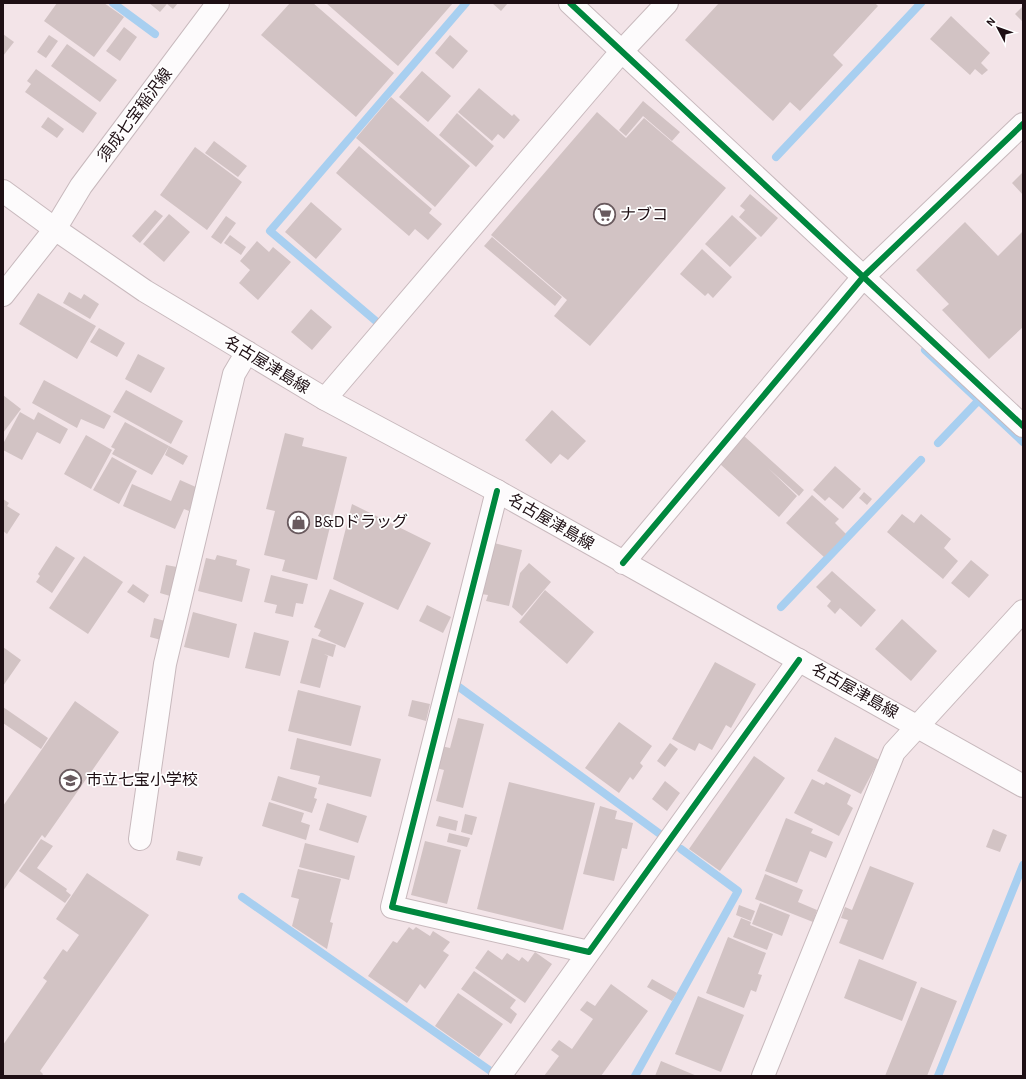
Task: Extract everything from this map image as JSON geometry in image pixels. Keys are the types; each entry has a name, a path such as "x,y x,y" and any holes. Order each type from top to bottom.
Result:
{"street":[{"name":"須成七宝稲沢線","path":"55,229 81,186 218,3"},
{"path":"570,3 1023,426"},
{"path":"325,399 621,52 667,3"},
{"path":"623,563 864,276 1023,124"},
{"name":"名古屋津島線","path":"3,191 145,291 325,399 497,491 1023,786"},
{"path":"3,295 55,229"},
{"path":"140,839 165,664 234,374 247,352"},
{"path":"497,491 392,907 589,952"},
{"path":"763,1076 894,752 916,726 1023,611"},
{"path":"500,1076 799,660"}],"building":[{"path":"57,3 104,3 124,17 94,57 44,21"},
{"path":"149,3 178,3 173,9 167,4 160,12"},
{"path":"290,3 313,3 394,73 356,117 261,35"},
{"path":"326,3 453,3 398,66"},
{"path":"492,3 508,3 501,11"},
{"path":"719,3 875,3 878,6 833,55 843,65 800,111 790,102 773,121 685,40"},
{"path":"1023,6 1023,22 1015,14"},
{"path":"951,16 990,53 981,63 988,70 982,75 975,69 970,75 930,39"},
{"path":"124,27 137,37 120,61 106,51"},
{"path":"3,34 14,42 3,56"},
{"path":"49,35 58,41 46,58 37,52"},
{"path":"450,35 468,51 453,69 435,53"},
{"path":"67,44 117,80 100,102 51,66"},
{"path":"36,69 97,113 83,133 25,92 31,84 27,81"},
{"path":"422,71 451,96 428,122 399,97"},
{"path":"479,88 512,116 514,114 520,120 504,139 498,134 492,141 458,112"},
{"path":"391,97 470,166 435,207 356,138"},
{"path":"643,101 680,132 672,141 643,116 626,136 619,130"},
{"path":"597,112 626,138 644,118 726,188 590,346 554,316 567,300 491,235"},
{"path":"457,113 494,146 476,167 439,135"},
{"path":"48,117 64,129 57,138 41,127"},
{"path":"214,141 247,166 238,177 205,153"},
{"path":"359,146 432,209 429,213 442,224 428,240 415,229 409,236 336,173"},
{"path":"195,147 242,182 207,230 160,195"},
{"path":"1023,172 1023,195 1012,183"},
{"path":"750,194 778,218 761,237 739,217 745,210 740,206"},
{"path":"311,202 342,229 316,259 285,232"},
{"path":"155,210 163,216 140,243 132,236"},
{"path":"169,214 190,232 164,262 143,244"},
{"path":"732,215 757,238 730,267 705,244"},
{"path":"226,216 236,223 221,244 211,237"},
{"path":"965,222 998,256 1023,231 1023,327 989,359 942,310 949,304 916,270"},
{"path":"230,235 246,247 241,255 224,243"},
{"path":"492,237 562,297 555,306 484,246"},
{"path":"257,241 269,252 273,247 291,262 258,300 239,283 250,270 240,261"},
{"path":"702,249 732,277 713,298 708,293 705,296 680,274"},
{"path":"69,292 81,299 84,294 99,304 90,319 63,303"},
{"path":"38,293 96,326 77,359 19,324"},
{"path":"311,309 332,327 312,350 291,332"},
{"path":"99,328 125,343 117,357 90,342"},
{"path":"138,354 165,368 151,393 125,379"},
{"path":"44,380 111,416 104,429 81,419 77,428 32,403"},
{"path":"126,390 183,421 171,444 113,412"},
{"path":"3,395 21,409 3,433"},
{"path":"552,410 586,441 568,460 560,454 551,464 525,440"},
{"path":"20,412 34,420 38,412 68,429 60,444 37,432 22,460 3,450 3,444"},
{"path":"125,422 169,446 152,475 112,454 115,449 111,447"},
{"path":"285,433 304,438 302,446 347,457 317,580 282,571 285,560 264,555 275,511 266,509"},
{"path":"86,435 112,450 91,489 64,474"},
{"path":"744,436 804,490 799,496 768,468 797,496 779,517 720,464"},
{"path":"169,446 188,456 183,465 165,455"},
{"path":"112,457 137,471 119,504 93,490"},
{"path":"835,466 861,489 843,509 829,497 825,501 813,490"},
{"path":"180,480 198,488 189,511 184,509 175,529 123,506 132,484 171,501"},
{"path":"864,492 872,499 867,505 859,498"},
{"path":"812,495 839,519 835,523 846,534 824,557 786,523"},
{"path":"3,499 9,503 7,506 20,514 7,534 3,531"},
{"path":"352,504 431,543 398,610 333,579"},
{"path":"902,514 914,523 921,514 951,539 944,548 958,561 943,579 887,532"},
{"path":"494,543 522,550 509,606 486,601 488,595 481,594"},
{"path":"56,546 75,558 52,593 36,582 40,576 38,574"},
{"path":"217,555 237,560 236,565 250,569 242,602 198,591 206,558 215,560"},
{"path":"84,556 123,582 88,634 49,608"},
{"path":"971,560 989,575 969,598 951,583"},
{"path":"529,563 551,582 522,616 512,607 520,573"},
{"path":"166,565 177,567 170,596 160,593"},
{"path":"832,571 876,610 861,627 840,608 835,614 827,606 831,601 816,587"},
{"path":"271,575 308,584 303,604 296,603 293,617 275,613 277,605 264,602"},
{"path":"133,584 149,595 144,603 127,592"},
{"path":"330,589 364,603 345,648 318,636 321,630 314,627"},
{"path":"545,590 594,632 567,664 519,622"},
{"path":"427,605 451,617 443,633 419,621"},
{"path":"193,612 237,624 229,658 184,647"},
{"path":"154,618 165,621 161,640 150,637"},
{"path":"902,619 937,651 911,681 875,649"},
{"path":"254,632 289,641 280,676 245,668"},
{"path":"312,638 336,645 333,657 324,654 328,656 320,688 300,683"},
{"path":"3,647 21,660 3,686"},
{"path":"715,662 756,684 731,728 726,725 712,750 699,743 695,751 672,739"},
{"path":"298,690 361,706 351,746 288,731"},
{"path":"412,700 430,704 426,721 408,716"},
{"path":"75,701 119,732 45,838 42,835 3,891 3,806"},
{"path":"3,707 48,738 41,749 3,723"},
{"path":"458,718 484,724 463,808 436,801 444,770 436,768 441,746 450,748"},
{"path":"619,722 652,746 640,763 643,766 633,780 630,777 619,793 585,768"},
{"path":"835,737 879,760 861,794 817,771"},
{"path":"297,738 381,759 371,797 318,784 320,776 290,769"},
{"path":"670,743 678,749 665,767 657,761"},
{"path":"754,756 785,778 720,871 689,849"},
{"path":"278,776 317,788 314,798 317,799 312,813 271,800"},
{"path":"812,779 824,785 826,782 851,795 847,804 853,808 839,836 794,813"},
{"path":"665,781 680,793 667,811 652,799"},
{"path":"509,782 595,803 563,930 477,909"},
{"path":"269,802 304,813 301,822 310,825 306,840 262,826"},
{"path":"327,803 367,816 358,843 319,830"},
{"path":"600,806 617,811 615,819 633,823 627,849 622,848 614,881 583,874"},
{"path":"465,814 477,817 472,835 461,832"},
{"path":"439,816 458,821 456,831 436,826"},
{"path":"786,818 813,829 811,833 833,842 826,858 810,851 797,883 765,871"},
{"path":"993,829 1007,835 1000,852 986,847"},
{"path":"449,833 470,838 467,847 447,842"},
{"path":"41,839 53,846 37,868 67,889 66,891 71,895 65,903 19,871"},
{"path":"425,841 461,850 447,904 411,895"},
{"path":"305,843 355,856 349,880 299,867"},
{"path":"178,851 203,857 200,866 176,860"},
{"path":"870,866 914,883 883,960 839,943 848,920 841,918 845,907 852,910"},
{"path":"298,869 341,879 330,922 333,923 327,949 292,926 299,899 291,897"},
{"path":"87,873 149,915 40,1071 43,1074 42,1076 3,1076 3,1045 47,981 43,978 63,949 67,952 79,935 56,919"},
{"path":"765,874 803,890 798,902 817,910 813,922 755,899"},
{"path":"760,903 790,915 782,936 752,924"},
{"path":"739,905 755,911 751,921 736,915"},
{"path":"741,918 751,922 750,925 773,934 767,950 733,937"},
{"path":"409,927 413,930 416,927 430,936 433,931 450,942 443,951 449,955 425,989 420,984 407,1003 368,976 393,941 397,943"},
{"path":"728,937 766,953 758,974 762,975 756,992 751,990 744,1008 706,993"},
{"path":"488,950 502,960 507,953 519,961 522,957 528,962 535,952 552,964 525,1003 475,968"},
{"path":"859,959 917,982 902,1021 844,998"},
{"path":"474,971 516,1000 510,1008 517,1014 511,1024 461,989"},
{"path":"652,979 677,993 672,1001 647,987"},
{"path":"611,984 648,1011 601,1076 544,1076 559,1056 551,1050 559,1040 572,1049 593,1019 580,1010 587,1001 595,1006"},
{"path":"921,987 957,1001 927,1076 885,1076"},
{"path":"458,993 503,1024 479,1057 435,1026"},
{"path":"698,996 744,1015 721,1072 675,1054"},
{"path":"661,1061 697,1076 655,1076"}],"waterway":[{"path":"113,3 155,34"},
{"path":"377,322 270,231 466,3"},
{"path":"776,157 921,3"},
{"path":"925,350 1023,442"},
{"path":"938,443 979,400"},
{"path":"781,607 921,460"},
{"path":"459,687 660,834"},
{"path":"635,1076 738,891 681,849"},
{"path":"938,1076 1023,865"},
{"path":"242,897 492,1072"}],"cycle path":[{"path":"570,3 1023,426"},
{"path":"623,563 864,276 1023,124"},
{"path":"497,491 392,907 589,952 799,660"}],"place":[{"name":"ナブコ","path":"604,215"},
{"name":"B&Dドラッグ","path":"298,522"},
{"name":"市立七宝小学校","path":"71,780"}]}
